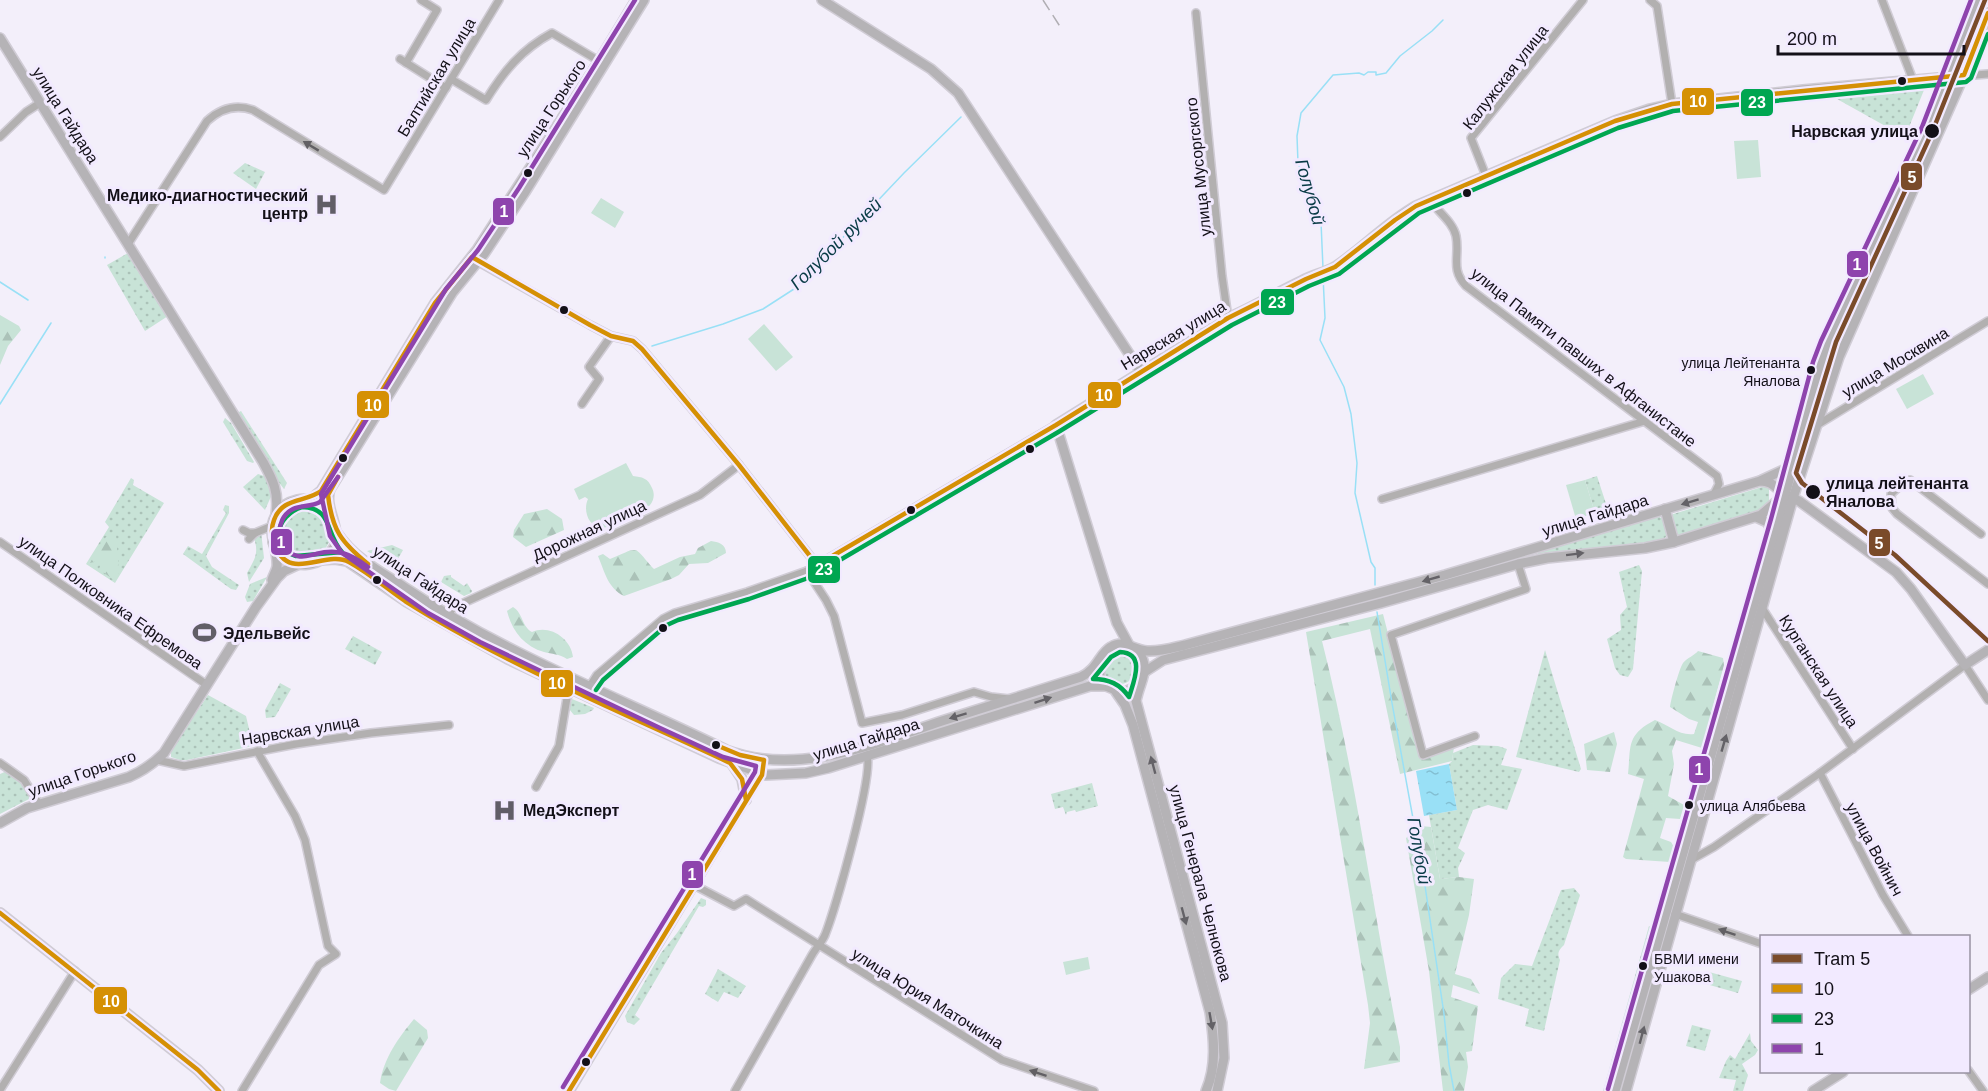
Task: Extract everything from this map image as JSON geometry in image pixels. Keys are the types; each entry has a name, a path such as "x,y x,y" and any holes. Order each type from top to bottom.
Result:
{"main road":[{"name":"улица Горького","path":"337,533 330,512 328,498 330,489 636,0"},
{"name":"улица Горького","path":"310,500 321,491 435,303 475,260 525,192 644,0"},
{"path":"822,0 931,69 958,93 1141,372"},
{"path":"1626,1091 1762,608 1789,496 1792,466 1814,384 1828,344 1925,140 1979,0"},
{"path":"1615,1091 1774,534 1817,425 1844,346 1964,75 1988,13"},
{"name":"улица Гайдара","path":"0,38 276,485 286,494 298,500"},
{"name":"Нарвская улица","path":"1056,425 1228,318 1328,270 1349,257 1396,217 1430,200 1615,121 1672,104 1950,77"},
{"path":"1056,425 1117,622 1133,647 1143,657 1146,671 1140,685 1123,693 1116,692 1106,686 1100,678 1099,662"},
{"name":"улица Гайдара","path":"1322,613 1760,481 1792,466"},
{"path":"1760,481 1771,482 1896,572 1911,589 1965,665 1988,651"},
{"path":"276,485 278,497 276,514"},
{"name":"улица Гайдара","path":"1146,671 1163,660 1281,624 1518,564 1548,558 1645,548 1674,542 1756,517 1789,496"},
{"path":"276,514 284,506 298,500 310,500 323,505 330,512"},
{"path":"1665,509 1674,542"},
{"name":"улица Горького","path":"266,594 277,567 272,526 276,514"},
{"path":"1756,517 1767,522 1774,534"},
{"path":"321,560 331,550 337,533"},
{"name":"улица Гайдара","path":"337,533 357,556 448,615 493,640 726,750 764,760 796,761 829,756 1014,699 1081,677 1092,671 1110,648 1123,644 1161,650 1281,624"},
{"path":"273,542 283,557 299,564"},
{"name":"улица Горького","path":"0,823 14,814 39,804 129,777 144,770 157,760 164,753 279,575 299,564 312,564 321,560"},
{"name":"улица Гайдара","path":"321,560 347,561 437,620 508,659 730,763 762,774 786,775 818,771 1078,689 1106,686"},
{"path":"1110,648 1117,622"},
{"name":"улица Генерала Челнокова","path":"1140,685 1136,701 1198,949 1210,1012 1214,1040 1213,1062 1206,1091"},
{"name":"улица Генерала Челнокова","path":"1116,692 1125,705 1133,724 1198,949 1218,1005 1224,1036 1224,1058 1217,1091"},
{"path":"569,1091 762,774 764,760"},
{"path":"730,763 742,779 746,800"},
{"path":"0,913 198,1070 219,1091"},
{"path":"1970,989 1988,977"},
{"path":"1813,1091 1840,1073"}],"street":[{"path":"421,0 437,10 403,61 446,88"},
{"name":"Балтийская улица","path":"128,244 207,121 213,115 233,107 242,106 253,110 384,190 499,0"},
{"name":"Калужская улица","path":"1486,176 1471,138 1583,0"},
{"path":"1650,0 1660,3 1672,104"},
{"path":"1882,0 1913,80"},
{"name":"улица Мусоргского","path":"1196,13 1228,318"},
{"path":"451,79 486,100 506,70 536,41 552,33 599,61"},
{"path":"0,51 10,54"},
{"path":"1950,77 1988,74"},
{"path":"0,137 26,112 40,103"},
{"name":"улица Памяти павших в Афганистане","path":"1430,200 1449,223 1456,236 1458,275 1466,286 1717,476 1719,484 1714,494"},
{"path":"475,260 611,336 633,341 642,349 739,465 817,565"},
{"name":"улица Москвина","path":"1817,425 1988,321"},
{"path":"582,404 599,380 589,367 611,336"},
{"path":"1382,499 1644,421"},
{"name":"Нарвская улица","path":"590,686 597,675 663,619 675,613 747,592 807,571 1056,425"},
{"name":"Дорожная улица","path":"448,615 459,605 700,495 739,465"},
{"path":"1981,534 1910,480 1894,489 1891,494 1892,508 1897,514 1988,584"},
{"path":"243,530 255,533 272,526"},
{"path":"249,539 255,533"},
{"name":"улица Полковника Ефремова","path":"0,542 207,685"},
{"path":"1475,736 1423,755 1391,635 1526,589 1518,564"},
{"path":"807,571 834,616 862,723 902,715 974,692 996,698 1014,699"},
{"name":"Курганская улица","path":"1762,608 1853,749"},
{"path":"1691,860 1714,847 1820,773 1965,665 1988,700"},
{"path":"536,787 560,746 567,698 572,689"},
{"name":"Нарвская улица","path":"157,760 184,766 257,751 371,733 449,725"},
{"path":"242,1091 310,978 319,965 336,954 328,946 305,840 295,816 257,751"},
{"path":"735,1091 824,938 862,804 869,764 867,755"},
{"path":"0,764 24,780 39,804"},
{"name":"улица Войнич","path":"1820,773 1883,895 1907,935"},
{"path":"1696,840 1714,847"},
{"name":"улица Юрия Маточкина","path":"694,885 734,906 746,899 1002,1060 1094,1091"},
{"path":"1675,915 1760,944"},
{"path":"0,1090 75,971"},
{"path":"1970,1073 1983,1091"}],"green space":[{"path":"1924,90 1905,137 1837,99"},
{"path":"1758,140 1761,177 1737,179 1734,141"},
{"path":"245,163 265,172 256,189 233,173"},
{"path":"601,198 624,212 615,228 591,213"},
{"path":"128,253 168,316 145,331 107,265"},
{"path":"0,315 19,326 21,330 8,346 0,365"},
{"path":"764,324 793,357 776,371 748,339"},
{"path":"1923,374 1934,394 1907,409 1896,389"},
{"path":"241,411 287,483 284,489 237,413"},
{"path":"225,418 231,423 253,463 247,461 223,422"},
{"path":"626,463 633,476 649,482 654,497 643,511 607,527 596,526 587,515 588,499 585,497 579,500 574,489"},
{"path":"258,474 264,476 273,492 265,510 243,487"},
{"path":"1597,476 1608,510 1595,513 1585,480"},
{"path":"131,478 134,480 133,485 164,503 115,583 86,564 109,527 105,522"},
{"path":"1585,480 1595,513 1576,519 1566,485"},
{"path":"1762,487 1769,487 1769,503 1754,515 1677,537 1670,515"},
{"path":"225,505 229,506 229,513 206,556 212,567 239,585 236,590 231,589 183,554 188,546 202,554 226,513 223,510"},
{"path":"299,505 309,505 319,509 327,517 331,532 327,547 319,555 309,559 299,559 289,555 281,547 277,537 277,527 281,517 289,509"},
{"path":"547,509 562,519 564,530 526,547 513,537 514,530 524,514"},
{"path":"1658,516 1663,519 1668,533 1664,540 1539,556 1537,552"},
{"path":"261,531 264,558 249,582 247,573 256,552 254,538"},
{"path":"110,534 116,534 119,573 115,581 99,569 103,559 90,563 105,538"},
{"path":"711,541 723,546 726,553 708,563 689,564 679,575 671,579 624,596 614,589 598,556 603,554 610,559 635,550 654,569 680,557 695,554 698,548"},
{"path":"392,545 403,550 395,564 389,565 367,551"},
{"path":"1639,565 1642,571 1633,669 1628,677 1620,675 1615,668 1607,639 1621,630 1620,615 1627,607 1619,572"},
{"path":"451,575 464,586 467,583 471,593 464,596 441,582 444,576"},
{"path":"267,577 253,601 247,602 245,597 250,584"},
{"path":"513,607 532,632 552,631 564,639 573,657 567,659 544,652 525,642 509,618 507,611"},
{"path":"1383,614 1420,758 1454,747 1452,761 1400,774 1370,629 1322,641 1355,793 1400,1047 1400,1062 1364,1069 1370,1023 1368,1005 1306,632"},
{"path":"353,636 382,652 375,665 345,649"},
{"path":"1545,650 1581,769 1579,772 1516,757"},
{"path":"1698,651 1723,658 1724,665 1702,748 1676,740 1672,751 1674,764 1668,796 1684,805 1680,819 1666,818 1660,838 1671,842 1674,847 1670,862 1626,859 1623,857 1644,779 1628,774 1632,742 1639,731 1655,720 1679,732 1694,734 1698,722 1670,707 1681,666"},
{"path":"1120,652 1131,657 1136,668 1131,679 1120,684 1109,679 1104,668 1109,657"},
{"path":"280,683 291,689 275,717 266,718 265,710"},
{"path":"208,695 246,716 253,746 187,760 171,757 171,750"},
{"path":"572,699 594,708 585,714 574,715 569,709"},
{"path":"1614,732 1617,744 1610,772 1587,770 1584,744"},
{"path":"1473,745 1498,746 1507,749 1501,765 1522,769 1507,810 1488,805 1473,810 1458,848 1465,853 1458,868 1459,877 1440,879 1429,815 1457,810 1449,764 1453,753"},
{"path":"7,771 23,783 31,798 0,814 0,774"},
{"path":"1092,783 1098,806 1067,812 1066,815 1063,807 1055,809 1051,794"},
{"path":"1421,826 1431,827 1440,879 1459,877 1474,879 1469,915 1455,974 1471,979 1480,994 1453,985 1451,997 1478,1006 1472,1051 1466,1052 1468,1067 1464,1091 1443,1091 1429,971 1406,838"},
{"path":"1574,888 1580,895 1564,945 1559,952 1560,960 1544,1031 1525,1026 1529,1009 1498,999 1501,978 1515,964 1532,966 1561,890"},
{"path":"701,898 706,900 706,905 699,906 635,1015 640,1019 634,1025 627,1022 625,1016 661,953"},
{"path":"1649,926 1652,927 1607,1091 1603,1091"},
{"path":"1088,957 1090,969 1066,975 1063,962"},
{"path":"718,969 746,986 738,998 724,992 718,1002 705,994"},
{"path":"1709,972 1742,981 1738,993 1706,984"},
{"path":"414,1019 427,1030 428,1038 396,1091 389,1089 380,1083 384,1065 397,1041"},
{"path":"1692,1025 1711,1030 1705,1051 1686,1046"},
{"path":"1750,1033 1751,1041 1758,1050 1742,1064 1748,1075 1743,1091 1733,1091 1736,1080 1719,1078 1730,1055 1735,1059"}],"water":[{"path":"1449,764 1457,810 1424,816 1416,771"}],"waterway":[{"name":"Голубой","path":"1323,268 1321,222 1316,201 1298,163 1297,136 1301,113 1333,75 1386,73 1400,56 1443,20"},
{"name":"Голубой ручей","path":"652,346 763,309 794,289 904,173 961,117"},
{"name":"Голубой","path":"1323,276 1325,318 1320,340 1344,387 1351,414 1357,463 1355,493 1371,562 1375,568 1375,585"},
{"path":"0,282 28,300"},
{"path":"0,404 51,323"},
{"name":"Голубой","path":"1377,612 1424,879 1454,1091"}],"railway":[{"path":"1043,0 1061,28"}],"tram line":[{"name":"5","path":"1985,0 1933,130 1836,342 1796,473 1802,483 1895,555 1988,641"}],"transit line":[{"name":"1","path":"563,1087 755,772 756,766 723,757 660,728 480,642 428,613 342,553 330,536 321,494 446,289 478,250 519,188 635,0"},
{"name":"1","path":"1608,1089 1771,519 1813,362 1922,127 1971,0"},
{"name":"10","path":"817,565 1056,425 1228,318 1335,267 1416,206 1615,121 1672,104 1964,75 1988,13"},
{"name":"23","path":"596,690 603,680 667,625 811,577 1060,431 1232,325 1309,286 1339,274 1419,213 1618,128 1673,111 1966,82 1971,78 1988,34"},
{"name":"10","path":"746,800 742,779 730,763 535,673 443,624 349,562 339,559 298,564 288,562 280,555 274,543 273,523 282,507 321,491 435,303 472,257 590,325 611,336 633,341 642,349 739,465 817,565"},
{"name":"10","path":"338,477 328,495 335,526 351,549 368,564"},
{"name":"1","path":"338,477 320,502 293,509 287,514 280,527 281,542 291,553 298,556 338,552 368,567"},
{"name":"23","path":"302,507 312,508 324,517 342,552 296,556 281,546 279,539 281,524 293,511 302,507"},
{"name":"23","path":"1120,652 1133,657 1136,662 1129,697 1114,683 1093,679 1111,657 1120,652"},
{"name":"10","path":"569,1091 762,775 764,760 740,755 716,745"},
{"name":"10","path":"0,913 198,1070 219,1091"}],"place":[{"name":"Нарвская улица","path":"1932,131"},
{"name":"Медико-диагностический центр","path":"326,204"},
{"name":"улица Лейтенанта Яналова","path":"1811,370"},
{"name":"улица лейтенанта Яналова","path":"1813,492"},
{"name":"Эдельвейс","path":"205,633"},
{"name":"улица Алябьева","path":"1689,805"},
{"name":"МедЭксперт","path":"505,810"},
{"name":"БВМИ имени Ушакова","path":"1643,966"}]}
